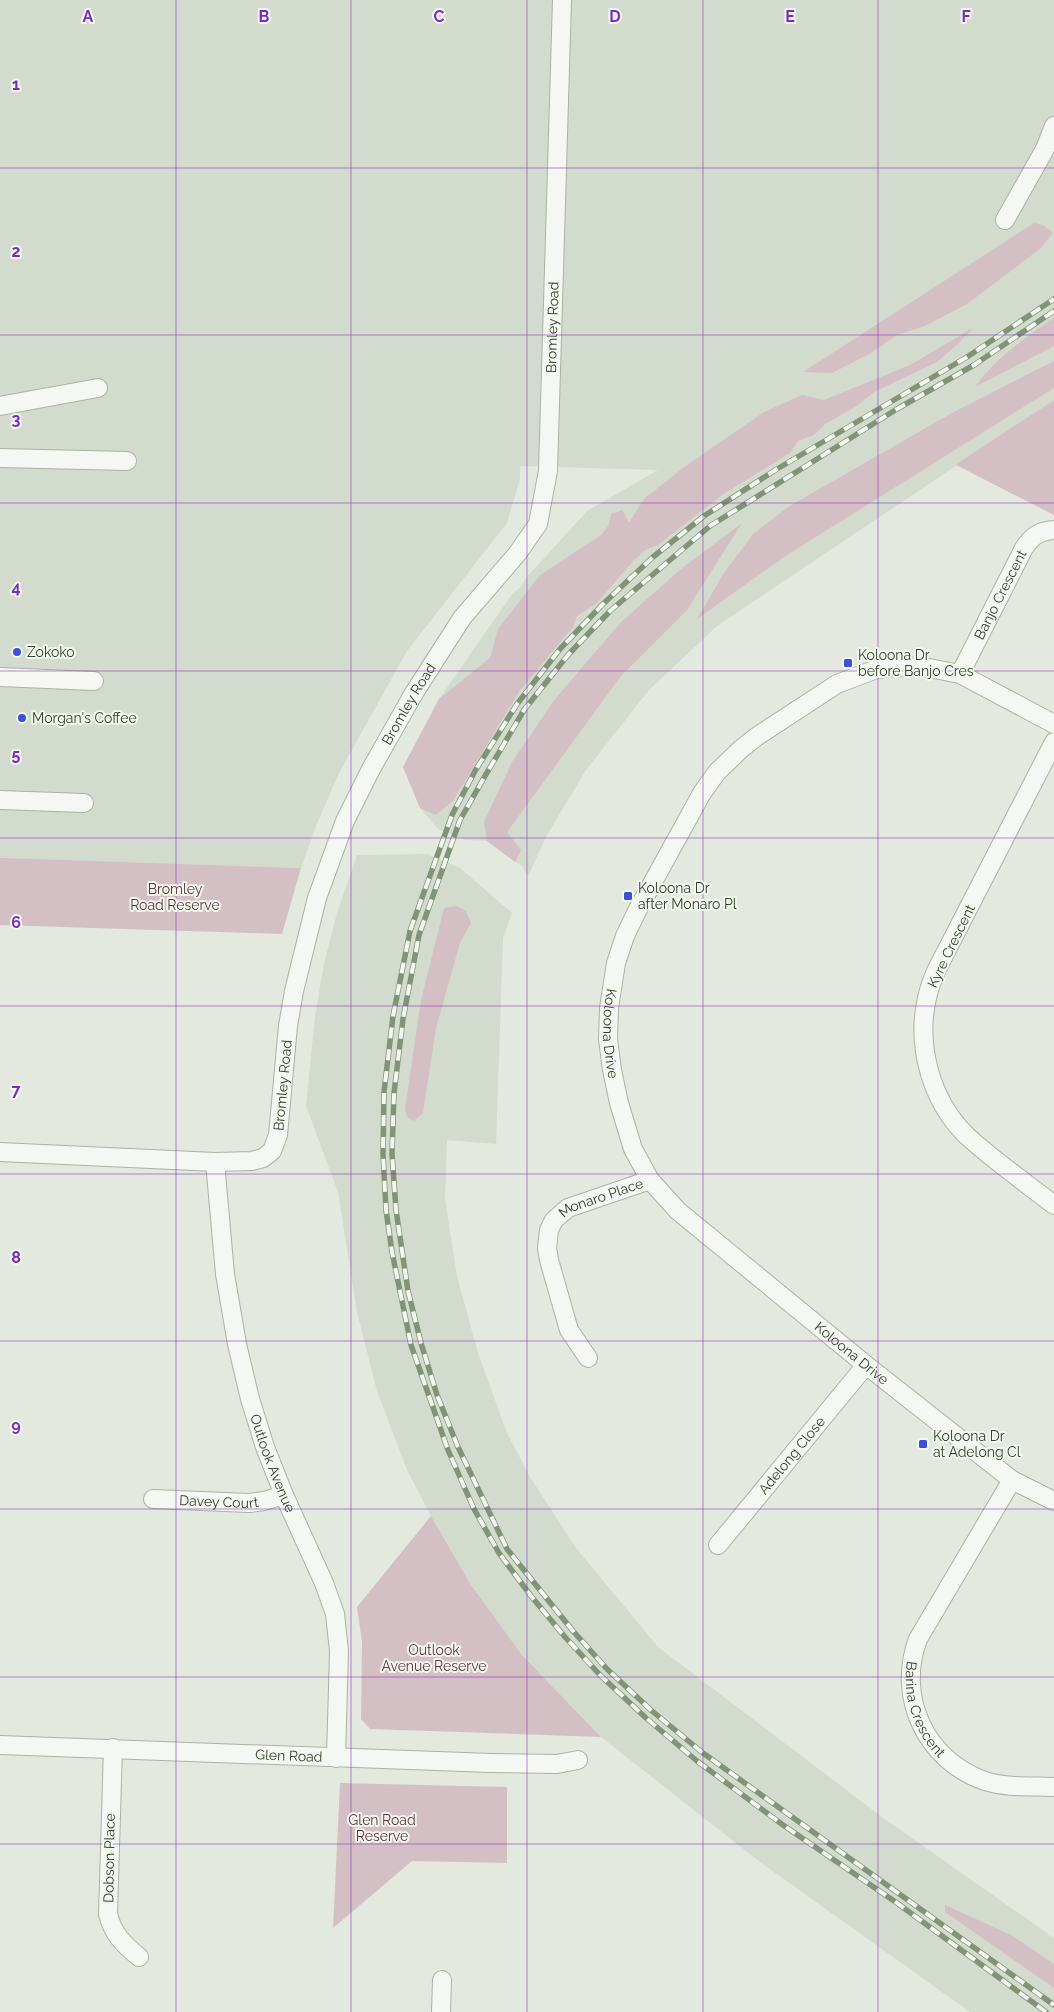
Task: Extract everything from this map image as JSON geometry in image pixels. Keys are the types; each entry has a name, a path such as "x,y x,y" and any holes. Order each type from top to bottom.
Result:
{"street":[{"name":"Bromley Road","path":"0,1152 215,1162 259,1160 274,1147 278,1135 288,1026 296,984 313,913 345,821 371,769 409,702 462,618 517,554 538,524 545,497 548,471 562,0"},
{"path":"1005,220 1045,149 1054,126"},
{"path":"0,406 98,388"},
{"path":"0,458 127,461"},
{"name":"Banjo Crescent","path":"960,674 1024,548 1034,536 1054,530"},
{"name":"Koloona Drive","path":"1054,724 960,674 929,668 892,667 854,676 837,684 756,737 729,759 709,782 637,910 625,936 616,963 610,994 608,1038 619,1103 634,1149 650,1180 678,1211 866,1365 1012,1480 1054,1501"},
{"path":"0,677 94,681"},
{"name":"Kyre Crescent","path":"1054,742 937,969 927,996 922,1031 930,1077 952,1118 967,1136 1054,1205"},
{"path":"0,800 84,803"},
{"name":"Outlook Avenue","path":"215,1162 220,1238 237,1344 258,1425 284,1495 335,1614 339,1651 336,1758"},
{"name":"Monaro Place","path":"588,1358 569,1330 549,1260 547,1248 549,1230 554,1220 568,1208 650,1180"},
{"name":"Adelong Close","path":"718,1545 866,1365"},
{"name":"Barina Crescent","path":"1012,1480 918,1639 912,1653 910,1669 912,1700 922,1728 931,1741 953,1764 986,1781 1008,1786 1054,1787"},
{"name":"Davey Court","path":"153,1498 249,1503 284,1495"},
{"name":"Glen Road","path":"0,1745 544,1764 578,1760"},
{"name":"Dobson Place","path":"113,1748 108,1914 110,1924 118,1939 138,1957"},
{"path":"441,2012 442,1980"}],"shaded area":[{"path":"0,0 1054,0 1054,400 717,626 649,690 586,770 547,835 528,876 523,867 487,841 466,840 438,829 420,808 403,767 439,699 513,593 521,587 525,579 587,511 658,470 520,466 520,479 507,523 407,651 339,773 316,826 301,868 0,858"},
{"path":"427,854 460,868 512,913 503,938 496,1144 447,1140 445,1199 457,1276 478,1353 507,1433 530,1477 576,1548 658,1647 882,1817 1054,1938 1054,2012 970,2012 760,1862 601,1737 522,1655 469,1582 447,1546 407,1470 377,1391 357,1312 338,1192 306,1106 315,1016 324,964 337,913 357,855"}],"green space":[{"path":"1034,223 1043,225 1053,233 1041,248 967,304 925,326 897,335 871,353 832,373 803,372"},
{"path":"1054,318 1054,346 975,387 1011,349"},
{"path":"973,328 937,362 874,392 857,406 825,424 814,435 798,441 790,453 722,495 658,545 645,550 633,561 597,603 577,616 573,627 519,692 453,801 436,815 420,808 403,767 439,699 490,658 498,629 540,575 601,535 609,525 611,514 622,510 629,522 645,498 687,465 764,412 802,395 824,400 910,365"},
{"path":"1054,361 1054,388 787,555 697,619 724,573 753,534 788,507 950,414"},
{"path":"1054,400 1054,515 956,465 961,461"},
{"path":"742,523 687,610 621,676 507,832 521,850 515,862 487,841 484,822 512,762 555,699 621,622 681,569"},
{"name":"Bromley Road Reserve","path":"0,858 301,868 282,934 0,925"},
{"path":"457,906 466,911 471,923 460,943 436,1028 423,1113 414,1121 407,1117 405,1109 421,1000 444,908"},
{"name":"Outlook Avenue Reserve","path":"431,1516 469,1582 522,1655 601,1737 370,1729 361,1719 362,1642 357,1607"},
{"name":"Glen Road Reserve","path":"340,1783 507,1787 507,1863 412,1861 333,1928"},
{"path":"945,1905 1011,1935 1054,1964 1054,1988 945,1912"}],"railway":[{"path":"1046,2012 897,1903 783,1825 697,1761 646,1718 600,1675 531,1596 499,1553 474,1509 448,1450 411,1345 392,1252 386,1210 383,1154 384,1092 393,1016 410,931 452,815 475,771 517,704 560,649 603,604 653,557 704,516 777,469 967,357 1054,299"},
{"path":"1054,311 974,365 897,409 710,526 610,611 568,655 524,710 460,820 419,935 403,1019 394,1093 392,1154 396,1210 408,1291 421,1343 437,1395 458,1447 507,1549 573,1631 607,1669 652,1711 703,1753 1054,2005"}],"place":[{"name":"Zokoko","path":"17,652"},
{"name":"Koloona Dr before Banjo Cres","path":"848,663"},
{"name":"Morgan's Coffee","path":"22,718"},
{"name":"Koloona Dr after Monaro Pl","path":"628,896"},
{"name":"Koloona Dr at Adelong Cl","path":"923,1444"}]}
